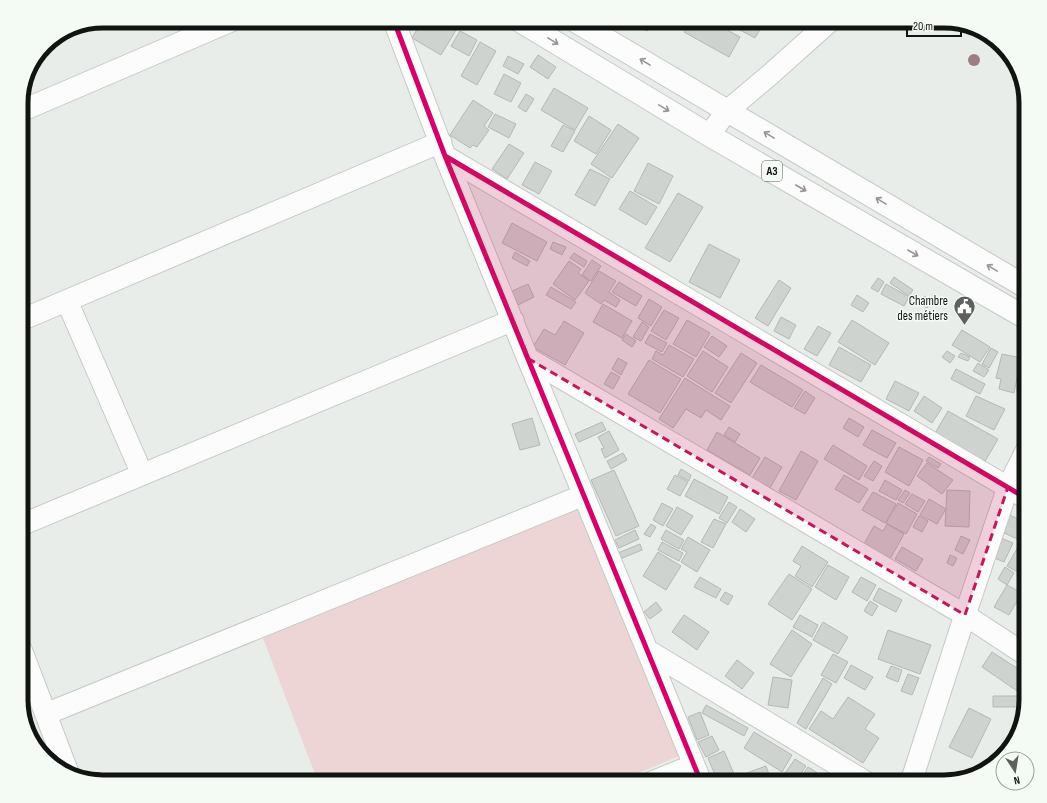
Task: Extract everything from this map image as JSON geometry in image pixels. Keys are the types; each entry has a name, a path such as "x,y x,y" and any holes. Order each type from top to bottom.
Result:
{"highway":[{"name":"A3","path":"532,28 709,135 1019,314"},
{"name":"A3","path":"587,28 1019,284"}],"street":[{"path":"28,108 215,28"},
{"path":"397,28 443,149 698,774"},
{"path":"709,135 727,111 822,28"},
{"path":"28,317 443,149"},
{"path":"443,149 1019,494"},
{"path":"67,301 142,474"},
{"path":"28,522 513,320"},
{"path":"529,359 965,615 1019,650"},
{"path":"913,775 1008,487 1019,465"},
{"path":"46,714 584,494"},
{"path":"647,650 854,775"},
{"path":"28,667 46,714 49,747 61,762"}],"highlighted area":[{"path":"445,156 1008,487 965,615 529,359"}],"shaded area":[{"path":"576,503 679,756 634,775 315,775 263,638"}],"building":[{"path":"418,28 453,28 456,30 441,55 412,38"},
{"path":"642,28 649,28 647,31"},
{"path":"687,28 724,28 740,37 729,57 684,32"},
{"path":"736,28 761,28 755,38"},
{"path":"460,31 477,40 469,56 451,46"},
{"path":"480,42 496,51 477,85 461,76"},
{"path":"538,55 556,67 548,79 530,67"},
{"path":"508,56 524,64 518,74 503,66"},
{"path":"504,74 521,83 511,102 494,94"},
{"path":"554,88 588,108 575,130 541,110"},
{"path":"526,94 534,99 526,112 518,107"},
{"path":"473,100 493,113 484,126 489,130 477,147 473,145 470,148 450,135"},
{"path":"495,114 516,124 509,138 488,127"},
{"path":"589,116 611,130 596,154 574,141"},
{"path":"618,124 639,138 612,178 591,164"},
{"path":"563,125 575,131 563,152 551,146"},
{"path":"509,144 524,153 507,179 492,169"},
{"path":"535,162 552,171 539,194 522,185"},
{"path":"648,163 673,176 659,204 634,191"},
{"path":"590,169 610,179 595,206 575,195"},
{"path":"630,191 657,207 646,225 619,209"},
{"path":"678,193 703,207 670,262 645,248"},
{"path":"512,223 547,242 537,261 502,243"},
{"path":"553,242 566,247 562,255 550,249"},
{"path":"709,244 740,260 720,298 689,282"},
{"path":"515,252 530,261 527,266 512,258"},
{"path":"574,253 587,261 584,267 570,258"},
{"path":"592,260 601,266 591,281 582,275"},
{"path":"569,261 581,269 578,273 589,281 575,300 553,284"},
{"path":"599,271 616,281 609,292 620,300 616,307 604,300 601,304 585,293"},
{"path":"894,277 913,290 909,296 890,283"},
{"path":"878,278 884,282 878,292 871,288"},
{"path":"779,280 791,288 768,326 755,318"},
{"path":"619,282 642,296 636,306 612,292"},
{"path":"528,284 534,297 518,305 512,291"},
{"path":"886,284 909,297 904,306 881,294"},
{"path":"551,287 576,302 571,309 546,295"},
{"path":"857,295 869,303 863,312 851,305"},
{"path":"924,296 932,300 927,308 920,304"},
{"path":"649,299 662,307 651,326 638,318"},
{"path":"603,304 632,321 622,338 593,322"},
{"path":"664,310 679,318 666,340 651,331"},
{"path":"781,317 796,325 789,339 774,331"},
{"path":"687,320 710,333 696,357 673,344"},
{"path":"852,320 889,343 875,365 838,342"},
{"path":"564,321 584,333 565,365 533,347 544,329 555,335"},
{"path":"642,322 649,327 641,341 633,337"},
{"path":"818,326 831,333 817,356 804,349"},
{"path":"962,330 990,347 980,362 952,345"},
{"path":"626,334 636,341 632,347 622,340"},
{"path":"650,334 667,343 662,352 645,343"},
{"path":"712,336 727,346 719,357 704,347"},
{"path":"669,345 694,359 683,377 652,359 656,351 663,355"},
{"path":"839,347 871,365 861,382 829,365"},
{"path":"991,348 998,352 989,368 982,364"},
{"path":"703,351 728,367 712,392 687,376"},
{"path":"947,351 955,356 950,363 942,357"},
{"path":"741,353 757,363 731,403 715,393"},
{"path":"961,353 970,357 968,361 958,357"},
{"path":"1002,354 1019,358 1019,368 1014,393 999,389 1001,379 996,378"},
{"path":"618,358 627,363 621,375 612,369"},
{"path":"649,360 681,379 660,413 628,394"},
{"path":"978,363 989,370 984,377 973,371"},
{"path":"761,365 803,390 792,407 750,382"},
{"path":"956,369 985,384 980,394 951,379"},
{"path":"611,372 620,377 613,389 604,384"},
{"path":"685,378 730,406 721,420 706,410 701,418 686,409 673,428 659,419"},
{"path":"895,381 919,393 909,411 886,399"},
{"path":"805,391 815,398 805,414 794,408"},
{"path":"924,396 942,408 932,423 914,411"},
{"path":"976,396 1005,409 994,430 966,416"},
{"path":"948,411 998,439 984,463 934,435"},
{"path":"532,418 540,445 520,450 512,424"},
{"path":"849,418 864,427 858,437 843,428"},
{"path":"602,422 606,430 579,442 575,434"},
{"path":"729,427 740,434 735,442 724,435"},
{"path":"872,430 896,443 887,458 863,445"},
{"path":"609,431 619,450 605,458 601,449 604,448 598,437"},
{"path":"717,432 760,458 750,475 707,450"},
{"path":"833,445 867,466 859,480 824,459"},
{"path":"899,447 923,460 909,486 885,472"},
{"path":"801,451 818,461 796,500 779,491"},
{"path":"623,453 627,460 611,469 607,461"},
{"path":"765,457 782,467 770,488 752,478"},
{"path":"929,457 941,464 938,468 926,461"},
{"path":"874,461 882,466 873,481 864,476"},
{"path":"927,463 953,480 942,494 917,476"},
{"path":"681,469 691,475 689,481 678,475"},
{"path":"614,470 639,526 616,536 591,480"},
{"path":"675,475 688,482 680,496 667,489"},
{"path":"844,475 868,489 859,503 835,489"},
{"path":"694,479 728,497 719,514 685,496"},
{"path":"885,480 902,490 896,500 879,491"},
{"path":"905,490 910,493 903,503 898,500"},
{"path":"947,490 970,491 969,527 945,526"},
{"path":"873,492 896,504 885,523 862,510"},
{"path":"912,494 925,501 918,512 905,504"},
{"path":"929,499 946,509 937,524 920,515"},
{"path":"729,502 737,507 727,523 719,518"},
{"path":"662,503 673,509 663,526 653,520"},
{"path":"898,503 917,514 906,534 886,523"},
{"path":"677,507 693,516 681,535 666,526"},
{"path":"740,509 755,519 746,532 732,522"},
{"path":"1008,514 1019,520 1019,540 1000,531"},
{"path":"919,516 928,521 922,532 913,527"},
{"path":"714,519 726,524 713,548 701,542"},
{"path":"651,524 656,527 650,537 644,534"},
{"path":"887,524 904,534 890,559 864,544 874,526 883,531"},
{"path":"635,530 639,539 619,548 615,540"},
{"path":"666,530 684,540 679,549 661,539"},
{"path":"961,536 970,540 963,554 955,550"},
{"path":"688,537 710,550 697,572 681,562 687,552 681,549"},
{"path":"1001,538 1013,543 1004,562 992,557"},
{"path":"662,542 683,553 679,561 658,550"},
{"path":"640,544 642,550 620,559 618,553"},
{"path":"1019,545 1019,573 1007,566"},
{"path":"802,546 828,562 812,587 795,576 801,566 793,561"},
{"path":"902,547 923,559 916,571 895,559"},
{"path":"658,552 681,566 666,590 643,576"},
{"path":"950,555 957,558 953,566 947,563"},
{"path":"828,565 849,577 836,600 815,587"},
{"path":"1005,567 1014,573 1007,585 998,579"},
{"path":"789,574 812,589 792,620 768,604"},
{"path":"700,577 721,589 716,598 694,587"},
{"path":"861,577 876,585 867,601 852,592"},
{"path":"1007,585 1019,591 1019,598 1009,615 994,607"},
{"path":"879,588 902,600 896,612 873,600"},
{"path":"725,592 733,596 728,605 720,600"},
{"path":"870,601 878,606 872,616 864,611"},
{"path":"656,602 662,610 650,619 644,612"},
{"path":"684,615 709,632 697,650 672,632"},
{"path":"800,615 818,625 812,637 793,627"},
{"path":"823,622 848,637 838,654 813,640"},
{"path":"792,630 812,644 791,677 770,664"},
{"path":"888,630 931,645 920,674 878,659"},
{"path":"992,652 1019,669 1019,692 982,667"},
{"path":"833,654 848,662 836,683 821,675"},
{"path":"737,660 754,673 742,689 725,676"},
{"path":"851,665 873,677 865,690 844,678"},
{"path":"891,666 902,670 898,682 886,677"},
{"path":"908,674 919,678 912,695 901,691"},
{"path":"773,677 792,680 788,708 768,705"},
{"path":"823,678 832,684 806,729 797,723"},
{"path":"993,696 1019,696 1018,707 993,707"},
{"path":"848,697 875,714 865,729 879,738 863,763 809,729 821,711 833,719"},
{"path":"706,705 748,728 744,736 702,713"},
{"path":"969,708 991,719 972,758 949,747"},
{"path":"700,712 709,735 697,740 688,717"},
{"path":"754,732 792,755 782,772 744,748"},
{"path":"712,736 719,750 706,757 698,742"},
{"path":"724,751 735,775 715,775 708,758"},
{"path":"795,759 806,766 800,775 788,775 785,773"},
{"path":"766,766 769,775 741,775"},
{"path":"808,767 821,775 802,775"}],"cycle path":[{"path":"397,28 445,156 698,775"},
{"path":"445,156 1019,494"}],"place":[{"name":"Chambre des métiers","path":"964,326"}]}
